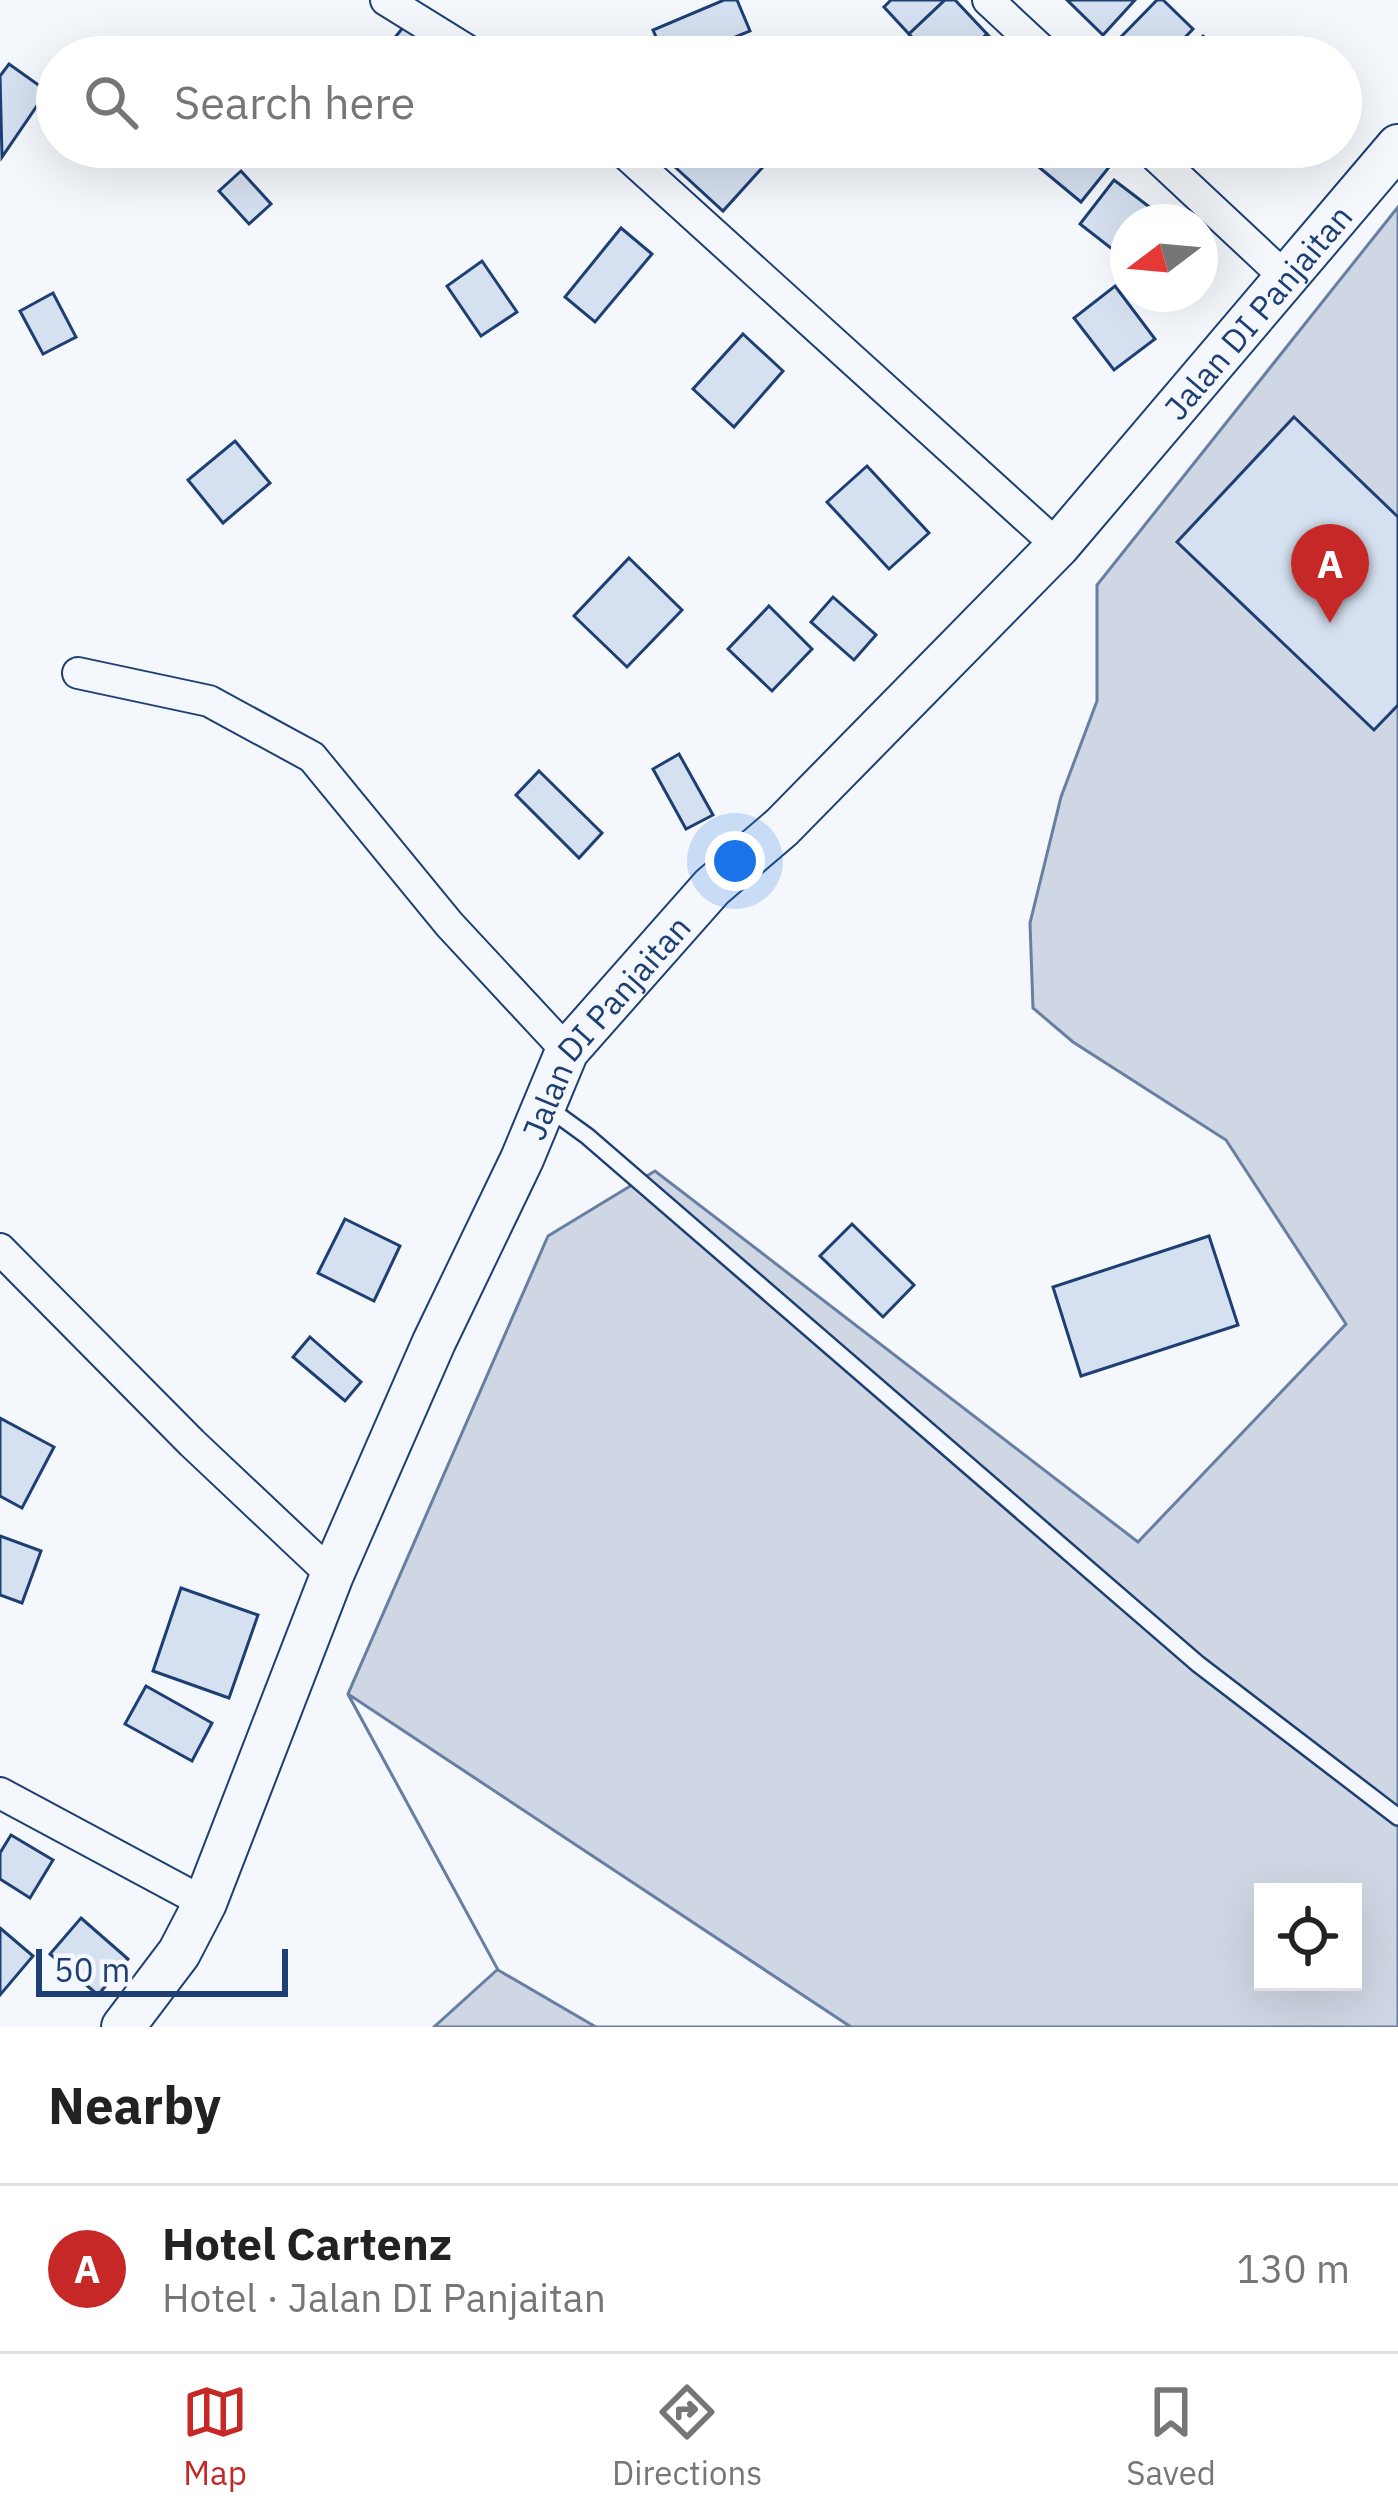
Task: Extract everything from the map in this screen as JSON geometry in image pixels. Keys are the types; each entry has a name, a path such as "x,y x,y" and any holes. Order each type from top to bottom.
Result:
{"main road":[{"name":"Jalan DI Panjaitan","path":"123,2027 179,1953 205,1903 332,1575 567,1051 712,887 782,826 1058,546 1398,146"}],"street":[{"path":"386,0 444,36"},
{"path":"988,0 1027,36"},
{"path":"641,168 1058,546"},
{"path":"1168,168 1285,277"},
{"path":"78,673 208,701 311,758 449,924 567,1051"},
{"path":"0,1250 192,1443 332,1575"},
{"path":"0,1793 205,1903"}],"lane":[{"path":"545,1105 1198,1664 1398,1817"}],"shaded area":[{"path":"1398,207 1398,2027 434,2027 498,1969 348,1694 548,1236 655,1171 1138,1542 1346,1324 1226,1140 1073,1042 1033,1008 1030,923 1061,797 1097,701 1097,585"}],"pier":[{"path":"348,1694 851,2027 596,2027 498,1970"}],"building":[{"path":"724,0 737,0 750,31 738,36 656,36 653,30"},
{"path":"891,0 945,0 909,34 884,7"},
{"path":"945,0 955,0 987,34 911,36"},
{"path":"1067,0 1135,0 1103,35"},
{"path":"1157,0 1163,0 1193,29 1186,36 1122,36"},
{"path":"405,25 419,36 396,36"},
{"path":"9,64 36,83 36,107 2,157 0,76"},
{"path":"676,168 762,168 723,211"},
{"path":"1040,168 1108,168 1081,202"},
{"path":"241,171 271,204 249,224 219,191"},
{"path":"1114,180 1146,204 1110,204 1110,247 1080,224"},
{"path":"621,228 652,254 595,322 565,297"},
{"path":"482,261 517,312 481,336 447,286"},
{"path":"1110,290 1110,312 1135,312 1155,339 1114,370 1074,318"},
{"path":"53,293 76,337 43,354 20,311"},
{"path":"743,334 783,371 734,427 693,389"},
{"path":"1294,417 1398,517 1398,705 1374,730 1177,542"},
{"path":"235,441 270,483 223,523 188,480"},
{"path":"867,466 929,533 889,569 827,502"},
{"path":"629,558 682,610 627,667 574,616"},
{"path":"833,597 876,635 854,660 811,622"},
{"path":"769,606 812,649 772,691 728,649"},
{"path":"679,754 713,815 686,829 653,769"},
{"path":"539,771 602,833 579,858 516,795"},
{"path":"345,1219 400,1246 374,1301 318,1273"},
{"path":"852,1224 914,1285 883,1317 820,1256"},
{"path":"1209,1236 1238,1325 1081,1376 1053,1287"},
{"path":"310,1337 361,1382 345,1401 293,1357"},
{"path":"0,1418 54,1447 22,1508 0,1496"},
{"path":"0,1536 41,1551 22,1603 0,1595"},
{"path":"181,1588 258,1615 229,1698 153,1671"},
{"path":"146,1686 212,1723 192,1761 125,1724"},
{"path":"11,1835 53,1860 30,1898 0,1879 0,1853"},
{"path":"81,1918 128,1959 98,1995 50,1954"},
{"path":"0,1928 33,1956 0,1995"}],"place":[{"name":"Hotel Cartenz","path":"1330,623"}]}
